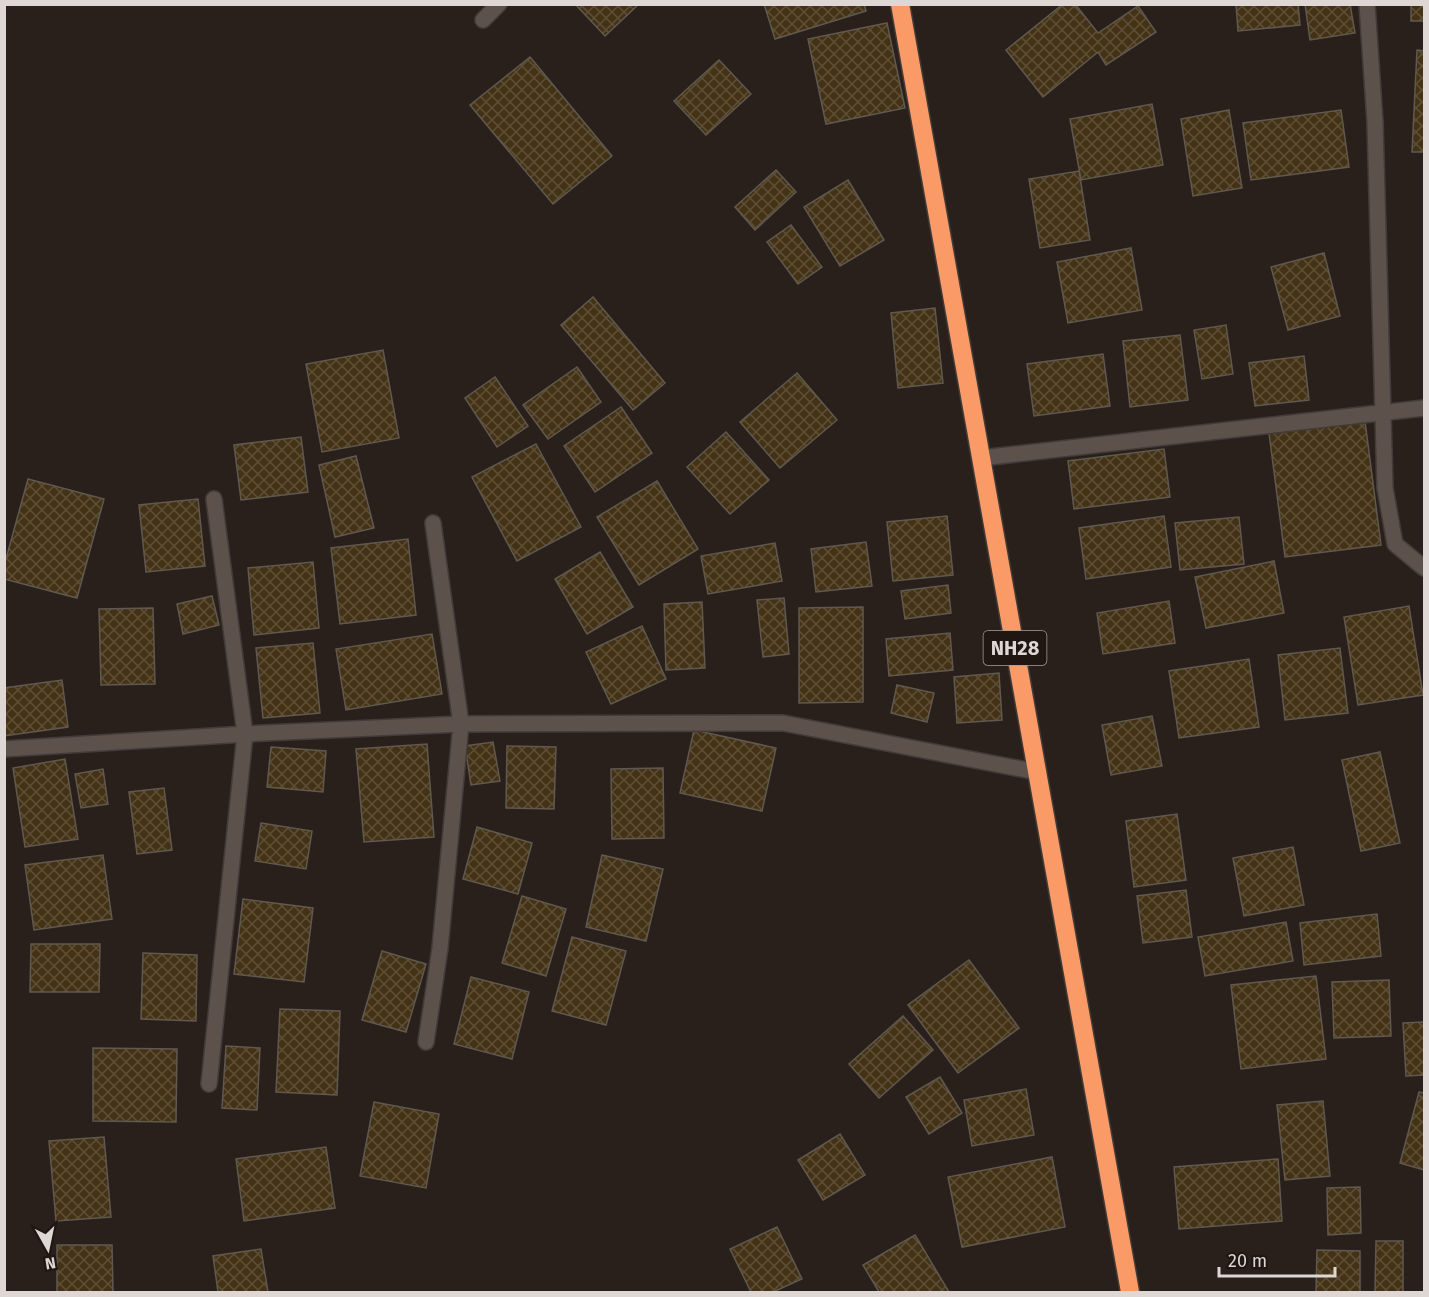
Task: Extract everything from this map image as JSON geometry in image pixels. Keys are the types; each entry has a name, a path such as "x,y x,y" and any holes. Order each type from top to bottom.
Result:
{"highway":[{"name":"NH28","path":"900,4 1130,1293"}],"street":[{"path":"483,20 499,4"},
{"path":"1367,4 1375,122 1385,488 1395,544 1425,568"},
{"path":"981,458 1425,408"},
{"path":"209,1084 244,734 214,499"},
{"path":"426,1042 440,948 461,724 433,523"},
{"path":"4,749 244,734 461,724 783,723 1037,772"}],"building":[{"path":"575,4 639,4 605,36"},
{"path":"764,4 864,4 866,11 775,39"},
{"path":"1063,4 1075,4 1098,33 1138,6 1156,32 1106,65 1098,52 1043,97 1006,50"},
{"path":"1236,4 1298,4 1300,25 1238,31"},
{"path":"1305,4 1350,4 1355,33 1310,40"},
{"path":"1411,4 1424,4 1424,21 1411,21"},
{"path":"887,23 905,108 826,124 808,39"},
{"path":"1417,50 1424,51 1424,152 1412,152"},
{"path":"530,57 612,156 553,204 470,105"},
{"path":"719,60 751,94 706,135 674,101"},
{"path":"1152,104 1163,165 1081,180 1070,119"},
{"path":"1229,110 1242,188 1193,196 1181,119"},
{"path":"1341,110 1349,167 1251,180 1243,123"},
{"path":"776,170 796,192 755,230 735,207"},
{"path":"1079,171 1090,240 1040,248 1029,179"},
{"path":"848,180 884,240 840,266 804,207"},
{"path":"791,225 822,267 798,284 767,242"},
{"path":"1131,248 1142,310 1068,323 1057,262"},
{"path":"1324,253 1340,316 1288,330 1271,267"},
{"path":"593,297 665,383 633,410 561,325"},
{"path":"935,308 943,383 898,388 891,313"},
{"path":"1226,325 1233,374 1202,379 1194,330"},
{"path":"1180,335 1188,400 1130,407 1123,341"},
{"path":"383,350 399,438 322,452 306,364"},
{"path":"1103,354 1110,406 1034,416 1027,364"},
{"path":"1304,356 1309,400 1255,406 1249,363"},
{"path":"577,367 601,402 548,439 523,405"},
{"path":"797,373 837,420 780,468 740,422"},
{"path":"495,377 528,426 497,447 465,398"},
{"path":"621,407 652,453 595,492 564,446"},
{"path":"1365,421 1381,545 1285,557 1269,433"},
{"path":"726,432 769,480 730,514 687,467"},
{"path":"301,437 308,492 241,500 234,445"},
{"path":"536,444 581,527 517,561 472,477"},
{"path":"1164,449 1170,497 1074,509 1068,461"},
{"path":"356,456 374,528 335,537 319,465"},
{"path":"28,479 104,499 77,598 4,579 4,566"},
{"path":"657,481 698,549 639,585 597,517"},
{"path":"198,499 205,566 146,572 139,505"},
{"path":"947,516 953,575 893,581 887,522"},
{"path":"1164,516 1171,567 1086,579 1079,528"},
{"path":"1239,517 1244,564 1180,570 1175,523"},
{"path":"408,539 416,615 340,624 331,548"},
{"path":"866,542 872,586 816,592 811,549"},
{"path":"775,543 782,581 708,594 701,556"},
{"path":"600,552 633,607 587,634 555,579"},
{"path":"1274,561 1284,613 1206,628 1195,577"},
{"path":"313,562 319,628 254,635 248,568"},
{"path":"948,585 951,613 905,619 901,591"},
{"path":"212,596 219,625 183,634 177,604"},
{"path":"784,598 789,654 763,657 757,600"},
{"path":"1169,601 1175,643 1103,654 1097,613"},
{"path":"702,602 705,668 666,670 664,604"},
{"path":"1409,606 1423,695 1358,705 1344,617"},
{"path":"863,607 863,702 799,703 799,608"},
{"path":"153,608 155,684 101,685 99,609"},
{"path":"642,626 666,679 611,704 586,652"},
{"path":"950,633 953,670 889,676 886,639"},
{"path":"432,634 442,694 346,710 336,649"},
{"path":"313,643 320,713 263,718 256,648"},
{"path":"1340,648 1348,713 1285,720 1278,655"},
{"path":"1249,659 1259,727 1179,738 1169,671"},
{"path":"999,673 1002,720 957,723 954,677"},
{"path":"62,680 68,727 4,736 4,688"},
{"path":"897,685 934,693 927,722 891,713"},
{"path":"1152,716 1162,766 1111,775 1102,725"},
{"path":"694,730 776,748 762,811 680,793"},
{"path":"493,742 500,781 471,785 465,746"},
{"path":"427,744 434,837 364,842 356,749"},
{"path":"507,746 556,747 554,809 506,808"},
{"path":"271,747 326,751 323,792 267,787"},
{"path":"1380,752 1400,843 1361,851 1342,760"},
{"path":"65,759 78,839 25,847 13,768"},
{"path":"663,768 664,838 612,839 611,769"},
{"path":"103,769 108,804 81,808 75,774"},
{"path":"164,788 172,850 137,854 129,792"},
{"path":"1177,814 1186,880 1134,887 1126,821"},
{"path":"261,823 312,831 306,869 255,861"},
{"path":"477,827 532,843 518,894 463,879"},
{"path":"1293,847 1304,905 1244,916 1233,858"},
{"path":"103,855 112,919 34,930 25,865"},
{"path":"602,855 663,869 646,941 586,927"},
{"path":"1186,890 1192,937 1143,943 1137,896"},
{"path":"522,896 566,909 546,976 502,963"},
{"path":"243,899 313,908 304,982 234,974"},
{"path":"1377,914 1381,956 1304,965 1300,923"},
{"path":"1286,922 1293,961 1205,976 1198,937"},
{"path":"572,937 626,951 606,1025 552,1011"},
{"path":"31,944 100,944 99,992 30,992"},
{"path":"382,951 426,964 406,1032 362,1020"},
{"path":"143,953 197,955 196,1021 141,1019"},
{"path":"969,960 1019,1028 958,1073 908,1005"},
{"path":"1316,976 1326,1059 1241,1069 1231,985"},
{"path":"471,977 529,992 512,1059 454,1044"},
{"path":"1389,980 1391,1036 1334,1038 1332,982"},
{"path":"280,1009 340,1011 337,1095 276,1092"},
{"path":"903,1016 933,1050 879,1098 849,1064"},
{"path":"1424,1022 1424,1075 1406,1076 1403,1023"},
{"path":"226,1046 260,1048 257,1110 222,1108"},
{"path":"93,1048 177,1049 176,1122 93,1121"},
{"path":"940,1077 962,1113 929,1134 906,1097"},
{"path":"1026,1089 1034,1135 972,1146 964,1100"},
{"path":"1419,1092 1424,1093 1424,1170 1400,1163"},
{"path":"1323,1101 1330,1176 1285,1180 1277,1105"},
{"path":"374,1102 439,1114 426,1188 360,1176"},
{"path":"840,1134 865,1175 823,1200 798,1160"},
{"path":"104,1137 111,1217 56,1221 49,1141"},
{"path":"326,1147 335,1208 244,1221 236,1159"},
{"path":"1052,1157 1065,1227 962,1247 948,1177"},
{"path":"1278,1159 1282,1221 1179,1229 1174,1167"},
{"path":"1360,1187 1361,1233 1328,1235 1327,1188"},
{"path":"777,1227 802,1279 773,1292 751,1292 730,1249"},
{"path":"915,1235 949,1292 879,1292 863,1265"},
{"path":"1376,1241 1403,1241 1403,1292 1375,1292"},
{"path":"57,1245 112,1245 113,1292 57,1292"},
{"path":"261,1249 268,1292 218,1292 213,1256"},
{"path":"1317,1250 1360,1251 1360,1292 1316,1292"}]}
